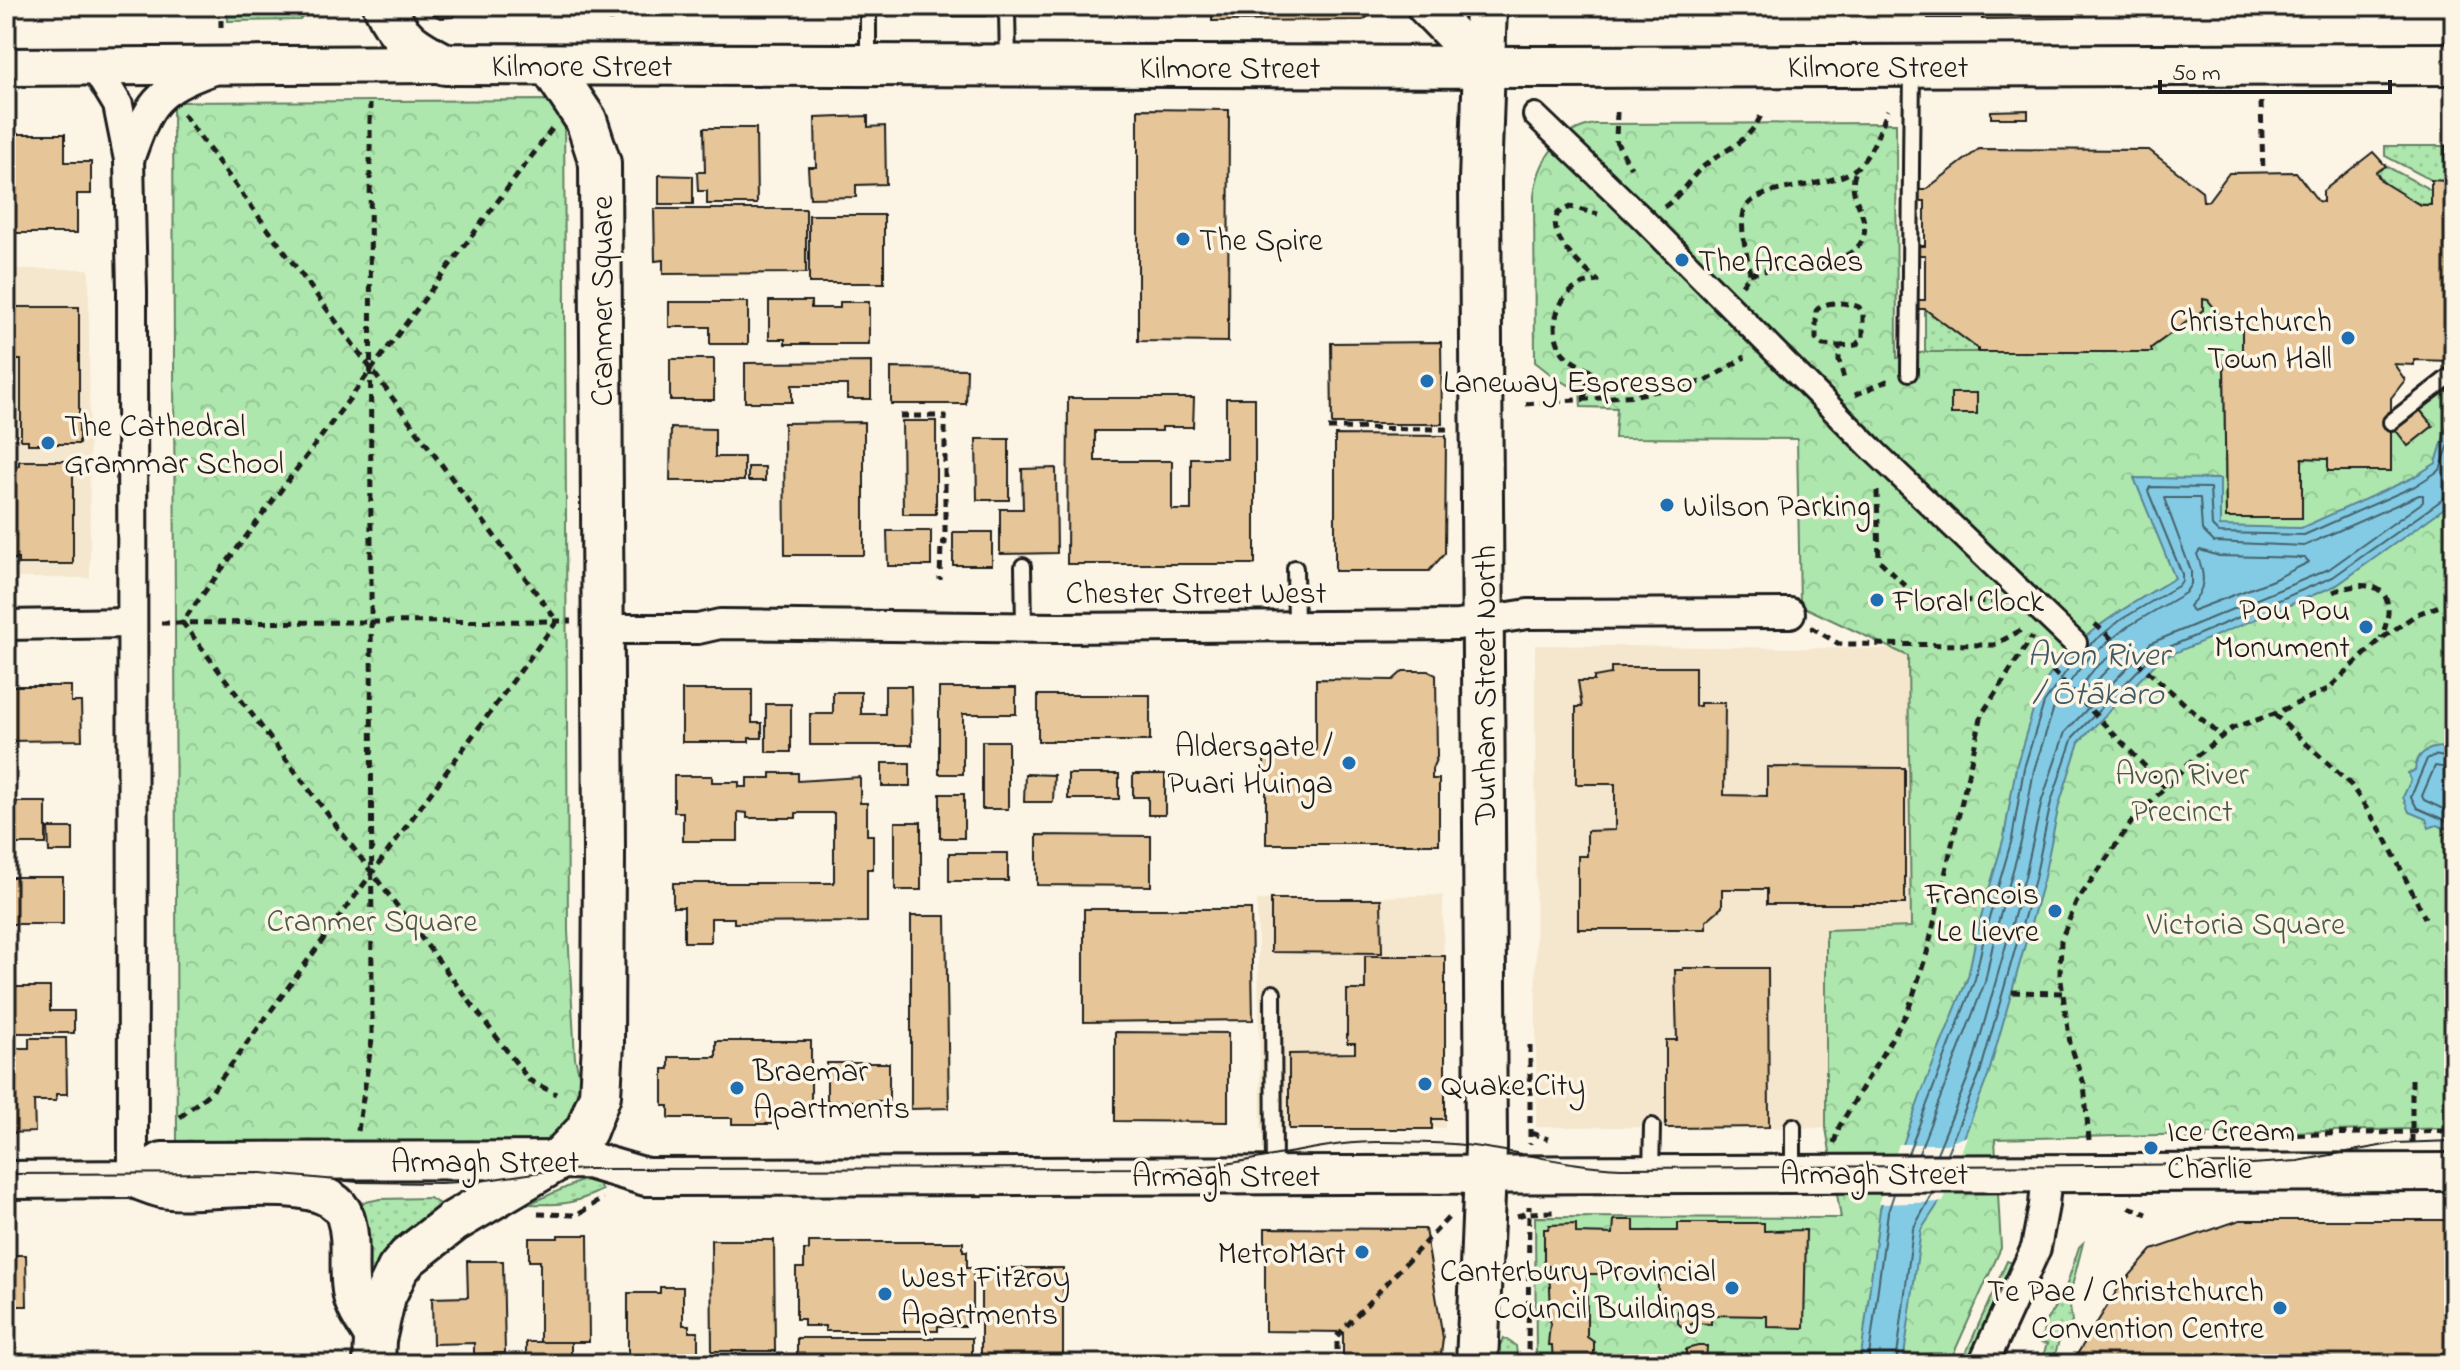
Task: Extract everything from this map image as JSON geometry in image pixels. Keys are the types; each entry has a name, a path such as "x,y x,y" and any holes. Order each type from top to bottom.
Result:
{"main road":[{"path":"384,6 403,39 415,49 445,64"},
{"name":"Durham Street North","path":"1477,1364 1486,1174 1480,181 1486,6"},
{"name":"Kilmore Street","path":"445,64 1008,67 2454,64"},
{"name":"Cranmer Square","path":"374,1352 385,1296 398,1269 408,1257 453,1222 558,1160 579,1140 591,1122 602,1077 600,163 586,120 550,66"}],"street":[{"path":"1425,6 1484,67"},
{"name":"Kilmore Street","path":"6,67 445,64"},
{"path":"129,160 147,112 166,91 223,66"},
{"path":"95,67 118,105 129,160 133,1179 163,1189 299,1189 327,1197 345,1216 351,1255 352,1297 374,1352"},
{"path":"1535,115 1869,446 2075,643"},
{"name":"Chester Street West","path":"603,629 698,629 720,624 1150,628 1458,625 1528,614 1790,613"},
{"path":"6,625 132,623"},
{"name":"Armagh Street","path":"6,1180 133,1179 162,1161 598,1161 646,1177 1793,1174 1838,1159 1980,1173 2454,1172"},
{"path":"1983,1364 2036,1248 2047,1172"}],"lane":[{"path":"868,11 868,66"},
{"path":"1007,11 1008,67"},
{"path":"1909,373 1912,66"},
{"path":"2391,422 2454,373"},
{"path":"1023,566 1024,626"},
{"path":"1295,568 1296,625"},
{"path":"1273,993 1274,1175"},
{"path":"1651,1174 1652,1126"},
{"path":"1793,1126 1793,1174"}],"path":[{"path":"221,6 221,27"},
{"path":"611,13 611,27"},
{"path":"166,91 557,621"},
{"path":"2261,102 2263,173"},
{"path":"358,1136 372,1039 370,104"},
{"path":"1726,304 1750,274 1763,269 1825,264 1838,260 1858,245 1864,228 1852,182 1888,110"},
{"path":"1584,399 1590,371 1564,354 1554,330 1555,320 1570,292 1582,284 1598,281 1558,237 1555,217 1570,207 1616,218 1643,219 1676,199 1704,166 1748,136 1763,111"},
{"path":"182,622 557,121"},
{"path":"1750,274 1743,222 1744,211 1750,201 1763,193 1840,178 1858,167"},
{"path":"1828,304 1859,307 1863,314 1863,337 1856,345 1839,346 1823,345 1816,339 1817,308 1828,304"},
{"path":"1526,404 1637,395 1706,381 1745,357 1763,341"},
{"path":"1839,346 1842,375 1852,398 1873,424 1869,446 1879,560 1918,598 2039,609"},
{"path":"1852,398 1858,391 1909,373"},
{"path":"900,416 945,416 945,543 941,543 940,580"},
{"path":"1328,428 1452,429"},
{"path":"2333,592 2359,585 2373,586 2382,592 2389,603 2390,615 2381,639"},
{"path":"2103,1141 2090,1143 2084,1084 2070,1043 2062,993 2060,949 2076,903 2133,820 2194,758 2233,728 2274,714 2328,689 2381,639 2417,614 2454,601"},
{"path":"1790,613 1839,644 1994,645 2039,609"},
{"path":"1838,1159 1839,1127 1908,1011 1927,953 1982,714 2039,609"},
{"path":"180,1117 212,1091 557,621"},
{"path":"132,623 576,621 603,629"},
{"path":"182,622 529,1080 556,1094"},
{"path":"2095,623 2222,737"},
{"path":"2050,668 2165,787"},
{"path":"2274,714 2351,785 2384,835 2425,918"},
{"path":"2012,992 2062,993"},
{"path":"1530,1045 1530,1145"},
{"path":"2412,1079 2412,1172"},
{"path":"2174,1137 2454,1131"},
{"path":"1505,1220 1528,1213 1554,1212"},
{"path":"1528,1213 1528,1364"},
{"path":"535,1214 577,1215"},
{"path":"1337,1364 1337,1336 1450,1216"}],"shaded area":[{"path":"1799,6 2092,6 2093,18 1799,19"},
{"name":"The Cathedral Grammar School","path":"6,269 89,269 90,578 6,578"},
{"path":"1535,645 1893,649 1908,656 1911,928 1826,930 1826,1128 1536,1127"},
{"path":"1443,895 1445,1128 1261,1129 1257,900"}],"green space":[{"path":"227,6 313,6 300,20 228,21"},
{"name":"Cranmer Square","path":"564,100 568,931 575,1058 585,1098 575,1133 539,1144 177,1142 173,102"},
{"name":"Avon River Precinct","path":"1896,123 1897,358 1925,352 2151,352 2151,348 2203,310 2203,299 2208,300 2230,328 2242,327 2242,359 2224,360 2226,518 2301,518 2302,458 2328,459 2391,471 2391,432 2395,429 2433,426 2420,410 2454,386 2454,1128 1995,1139 2001,1248 1949,1364 1536,1364 1535,1217 1841,1218 1826,1128 1826,930 1911,927 1908,656 1800,605 1797,439 1615,438 1617,408 1581,407 1580,390 1558,380 1535,362 1536,183 1545,159 1560,140 1582,127 1595,124"},
{"path":"2385,146 2445,146 2445,181 2431,180 2385,156"},
{"path":"2386,166 2431,190 2431,205 2408,199 2386,184 2376,172"},
{"path":"1925,309 1978,349 1978,352 1925,352"},
{"path":"590,1177 596,1179 602,1190 566,1203 528,1204"},
{"path":"430,1198 442,1206 367,1277 361,1203 380,1199"},
{"path":"2083,1243 2069,1298 2072,1322 2059,1341 2052,1364 2040,1364 2047,1344 2040,1343 2047,1319 2064,1293"},
{"path":"2014,1258 2019,1260 1973,1364 1961,1364 2007,1261 2012,1263"},
{"path":"1504,1338 1516,1346 1518,1364 1497,1364 1496,1352"}],"water":[{"name":"Avon River / Ōtākaro","path":"2454,413 2454,501 2337,585 2160,659 2079,742 2059,805 2043,881 1988,1076 1938,1204 1921,1230 1903,1364 1860,1364 1880,1209 1921,1094 1968,977 1978,928 2004,837 2016,767 2036,700 2046,680 2077,644 2115,615 2175,578 2134,478 2220,479 2220,526 2301,528 2412,478 2436,463 2450,416"},
{"path":"2444,747 2454,754 2454,832 2437,825 2429,828 2426,819 2409,812 2403,797 2411,780 2408,773 2415,771 2420,755 2433,748"}],"pier":[{"path":"1967,1136 1943,1202 1878,1204 1899,1144 1946,1144"}],"building":[{"path":"428,6 786,6 786,13 457,13 453,17 440,18"},
{"path":"902,6 986,6 986,16 903,16"},
{"path":"1050,6 1136,6 1136,11 1050,12"},
{"path":"1212,6 1361,6 1370,15 1363,20 1212,21"},
{"path":"1928,6 1960,6 1961,18 1928,18"},
{"path":"1982,6 2075,6 2075,18 1982,19"},
{"name":"The Spire","path":"1138,109 1229,110 1228,342 1138,341"},
{"path":"2028,110 2028,118 1991,118 1991,111"},
{"path":"868,116 868,127 885,126 886,184 856,185 856,197 810,198 808,167 816,167 815,118"},
{"path":"704,128 756,128 757,204 707,204 707,191 698,191 697,172 705,172"},
{"path":"9,134 65,134 65,162 91,162 91,194 77,194 77,233 9,233"},
{"name":"Christchurch Town Hall","path":"2454,144 2454,361 2414,360 2414,365 2394,364 2405,380 2391,398 2391,471 2328,471 2328,459 2302,458 2302,518 2226,518 2224,360 2242,359 2242,327 2230,328 2208,300 2203,299 2203,310 2151,348 2152,352 1978,352 1925,309 1918,309 1918,300 1925,300 1925,255 1915,255 1915,246 1925,246 1925,201 1918,201 1918,190 1925,190 1979,149 2149,150 2202,191 2203,201 2208,201 2229,173 2296,172 2318,201 2323,202 2323,191 2373,152 2386,166 2376,172 2381,181 2420,205 2431,205 2431,180 2445,181 2445,146"},
{"path":"659,175 693,176 693,204 659,204"},
{"path":"654,209 806,209 806,273 663,274 663,260 655,261"},
{"path":"809,215 884,215 884,283 809,283"},
{"path":"769,301 811,301 811,308 840,308 840,302 869,302 869,344 785,344 785,339 769,339"},
{"path":"669,302 748,302 748,344 710,344 710,327 669,327"},
{"path":"6,307 79,307 79,444 28,444 28,440 21,440 21,360 6,360"},
{"path":"1441,342 1442,424 1332,424 1331,343"},
{"path":"670,359 714,359 714,400 670,400"},
{"path":"871,362 871,399 847,399 847,385 792,385 792,402 745,402 745,363"},
{"path":"891,368 967,369 966,404 891,404"},
{"path":"1951,393 1977,393 1977,414 1951,414"},
{"path":"1068,398 1194,398 1193,427 1162,427 1162,431 1095,431 1095,461 1172,461 1172,510 1191,510 1191,458 1226,458 1226,398 1255,398 1255,564 1067,564"},
{"path":"2420,410 2433,426 2408,446 2395,429"},
{"path":"902,421 936,421 936,514 903,514"},
{"path":"864,422 864,555 785,555 784,423"},
{"path":"671,428 715,429 715,457 744,457 744,481 670,481"},
{"path":"1335,435 1446,436 1445,553 1429,571 1335,571"},
{"path":"976,439 1009,439 1009,500 977,500"},
{"path":"19,461 73,461 73,564 18,564 18,559 6,559 6,466 19,466"},
{"path":"748,467 765,467 765,481 748,481"},
{"path":"1056,468 1057,553 1000,554 1000,509 1023,509 1022,469"},
{"path":"887,531 931,531 931,566 888,566"},
{"path":"953,532 992,532 992,565 953,565"},
{"path":"1611,667 1695,667 1695,706 1700,706 1700,703 1725,703 1724,795 1767,796 1767,767 1905,768 1905,904 1767,904 1767,889 1722,889 1722,907 1706,921 1706,929 1578,929 1578,856 1587,856 1587,831 1615,830 1615,784 1576,784 1576,707 1582,707 1578,681 1594,681 1594,677 1611,674"},
{"name":"Aldersgate / Puari Huinga","path":"1403,671 1428,671 1436,675 1437,757 1432,779 1439,779 1439,844 1266,844 1269,774 1264,774 1264,750 1316,751 1316,679 1393,680"},
{"path":"6,686 71,686 71,702 81,702 82,740 6,741"},
{"path":"885,686 911,686 912,745 810,745 810,714 833,714 833,692 861,692 861,714 885,714"},
{"path":"939,688 1016,688 1016,714 963,714 963,774 939,774"},
{"path":"682,690 752,690 752,723 762,723 762,738 749,738 749,742 682,742"},
{"path":"1038,695 1150,695 1150,741 1038,741"},
{"path":"766,704 791,704 791,752 766,752"},
{"path":"982,741 1008,741 1008,809 982,809"},
{"path":"882,763 910,763 910,786 882,786"},
{"path":"771,773 798,773 798,781 860,777 860,803 867,803 867,835 873,835 873,869 867,869 867,922 734,923 734,918 711,918 711,942 684,942 684,907 673,907 673,883 834,883 834,813 796,813 796,818 747,818 747,813 738,812 738,841 683,841 683,812 674,812 674,776 712,776 712,782 739,782 739,787 747,787 747,778 771,778"},
{"path":"1025,774 1054,775 1053,802 1024,802"},
{"path":"1068,774 1119,774 1119,799 1068,799"},
{"path":"1133,774 1165,774 1165,815 1148,815 1148,797 1133,797"},
{"path":"940,794 964,794 964,838 940,838"},
{"path":"6,802 46,802 46,844 6,844"},
{"path":"895,822 921,822 921,890 895,890"},
{"path":"48,828 73,828 73,852 49,852"},
{"path":"1037,835 1151,836 1151,886 1037,885"},
{"path":"949,853 1008,853 1008,881 949,881"},
{"path":"6,877 63,877 63,924 6,924"},
{"path":"1271,899 1381,899 1382,953 1271,952"},
{"path":"1084,909 1251,909 1253,1020 1084,1022"},
{"path":"911,916 946,916 949,1108 911,1109"},
{"path":"1365,956 1445,956 1445,1119 1432,1119 1432,1129 1289,1129 1289,1054 1355,1053 1355,1043 1347,1043 1347,990 1365,990"},
{"path":"1768,968 1769,1127 1666,1128 1666,1040 1677,1040 1675,970"},
{"path":"6,987 50,987 50,1011 74,1011 74,1033 6,1033"},
{"path":"1115,1032 1228,1033 1228,1122 1115,1121"},
{"path":"29,1038 66,1038 67,1094 56,1094 56,1101 34,1101 35,1132 6,1133 6,1048 29,1048"},
{"name":"Braemar Apartments","path":"716,1041 811,1041 811,1117 774,1117 774,1124 732,1124 732,1118 669,1118 669,1106 663,1106 663,1069 669,1069 669,1057 716,1057"},
{"path":"827,1063 889,1063 889,1101 827,1101"},
{"name":"Canterbury Provincial Council Buildings","path":"1614,1220 1634,1220 1634,1231 1678,1231 1678,1223 1764,1223 1764,1231 1806,1230 1804,1328 1767,1327 1767,1316 1711,1315 1711,1324 1694,1323 1683,1328 1678,1323 1678,1301 1666,1301 1658,1292 1658,1283 1665,1274 1587,1274 1587,1337 1594,1342 1594,1360 1592,1364 1553,1364 1552,1345 1548,1345 1551,1311 1549,1266 1544,1265 1544,1229 1548,1229 1549,1225 1576,1224 1576,1233 1613,1234"},
{"name":"Te Pae / Christchurch Convention Centre","path":"2240,1220 2454,1220 2454,1364 2071,1364 2118,1289 2152,1250"},
{"path":"1265,1228 1425,1229 1443,1338 1440,1364 1343,1364 1343,1332 1265,1331"},
{"path":"558,1235 588,1235 589,1342 540,1342 540,1261 529,1261 529,1238 558,1238"},
{"path":"711,1240 774,1240 775,1351 712,1351"},
{"name":"West Fitzroy Apartments","path":"809,1242 963,1242 963,1251 967,1251 967,1268 973,1268 973,1320 965,1320 965,1326 938,1326 938,1331 825,1331 825,1326 804,1326 804,1319 796,1319 796,1268 804,1268 804,1250 809,1250"},
{"path":"6,1255 26,1255 27,1306 6,1306"},
{"path":"467,1261 503,1261 505,1353 474,1354 474,1343 433,1344 432,1298 468,1297"},
{"path":"981,1268 1063,1268 1063,1364 981,1364"},
{"path":"660,1287 683,1287 683,1325 689,1325 689,1332 698,1332 698,1364 628,1364 628,1293 660,1293"},
{"path":"797,1338 972,1338 972,1364 797,1364"},
{"path":"526,1342 571,1342 571,1364 526,1364"},
{"path":"1707,1346 1706,1364 1686,1364 1686,1349"}],"tram line":[{"path":"6,1174 261,1173 358,1182 440,1183 586,1169 1189,1168 1342,1144 1381,1142 1457,1144 1621,1168 2251,1164 2298,1161 2396,1143 2454,1141"}],"place":[{"name":"The Spire","path":"1183,239"},
{"name":"The Arcades","path":"1682,260"},
{"name":"Christchurch Town Hall","path":"2348,338"},
{"name":"Laneway Espresso","path":"1427,381"},
{"name":"The Cathedral Grammar School","path":"48,443"},
{"name":"Wilson Parking","path":"1667,505"},
{"name":"Floral Clock","path":"1877,600"},
{"name":"Pou Pou Monument","path":"2366,627"},
{"name":"Aldersgate / Puari Huinga","path":"1349,763"},
{"name":"Francois Le Lievre","path":"2055,911"},
{"name":"Quake City","path":"1425,1084"},
{"name":"Braemar Apartments","path":"737,1088"},
{"name":"Ice Cream Charlie","path":"2151,1148"},
{"name":"MetroMart","path":"1362,1252"},
{"name":"Canterbury Provincial Council Buildings","path":"1732,1288"},
{"name":"West Fitzroy Apartments","path":"885,1294"},
{"name":"Te Pae / Christchurch Convention Centre","path":"2280,1308"}],"park label":[{"name":"Victoria Square","path":"2246,923"}]}
